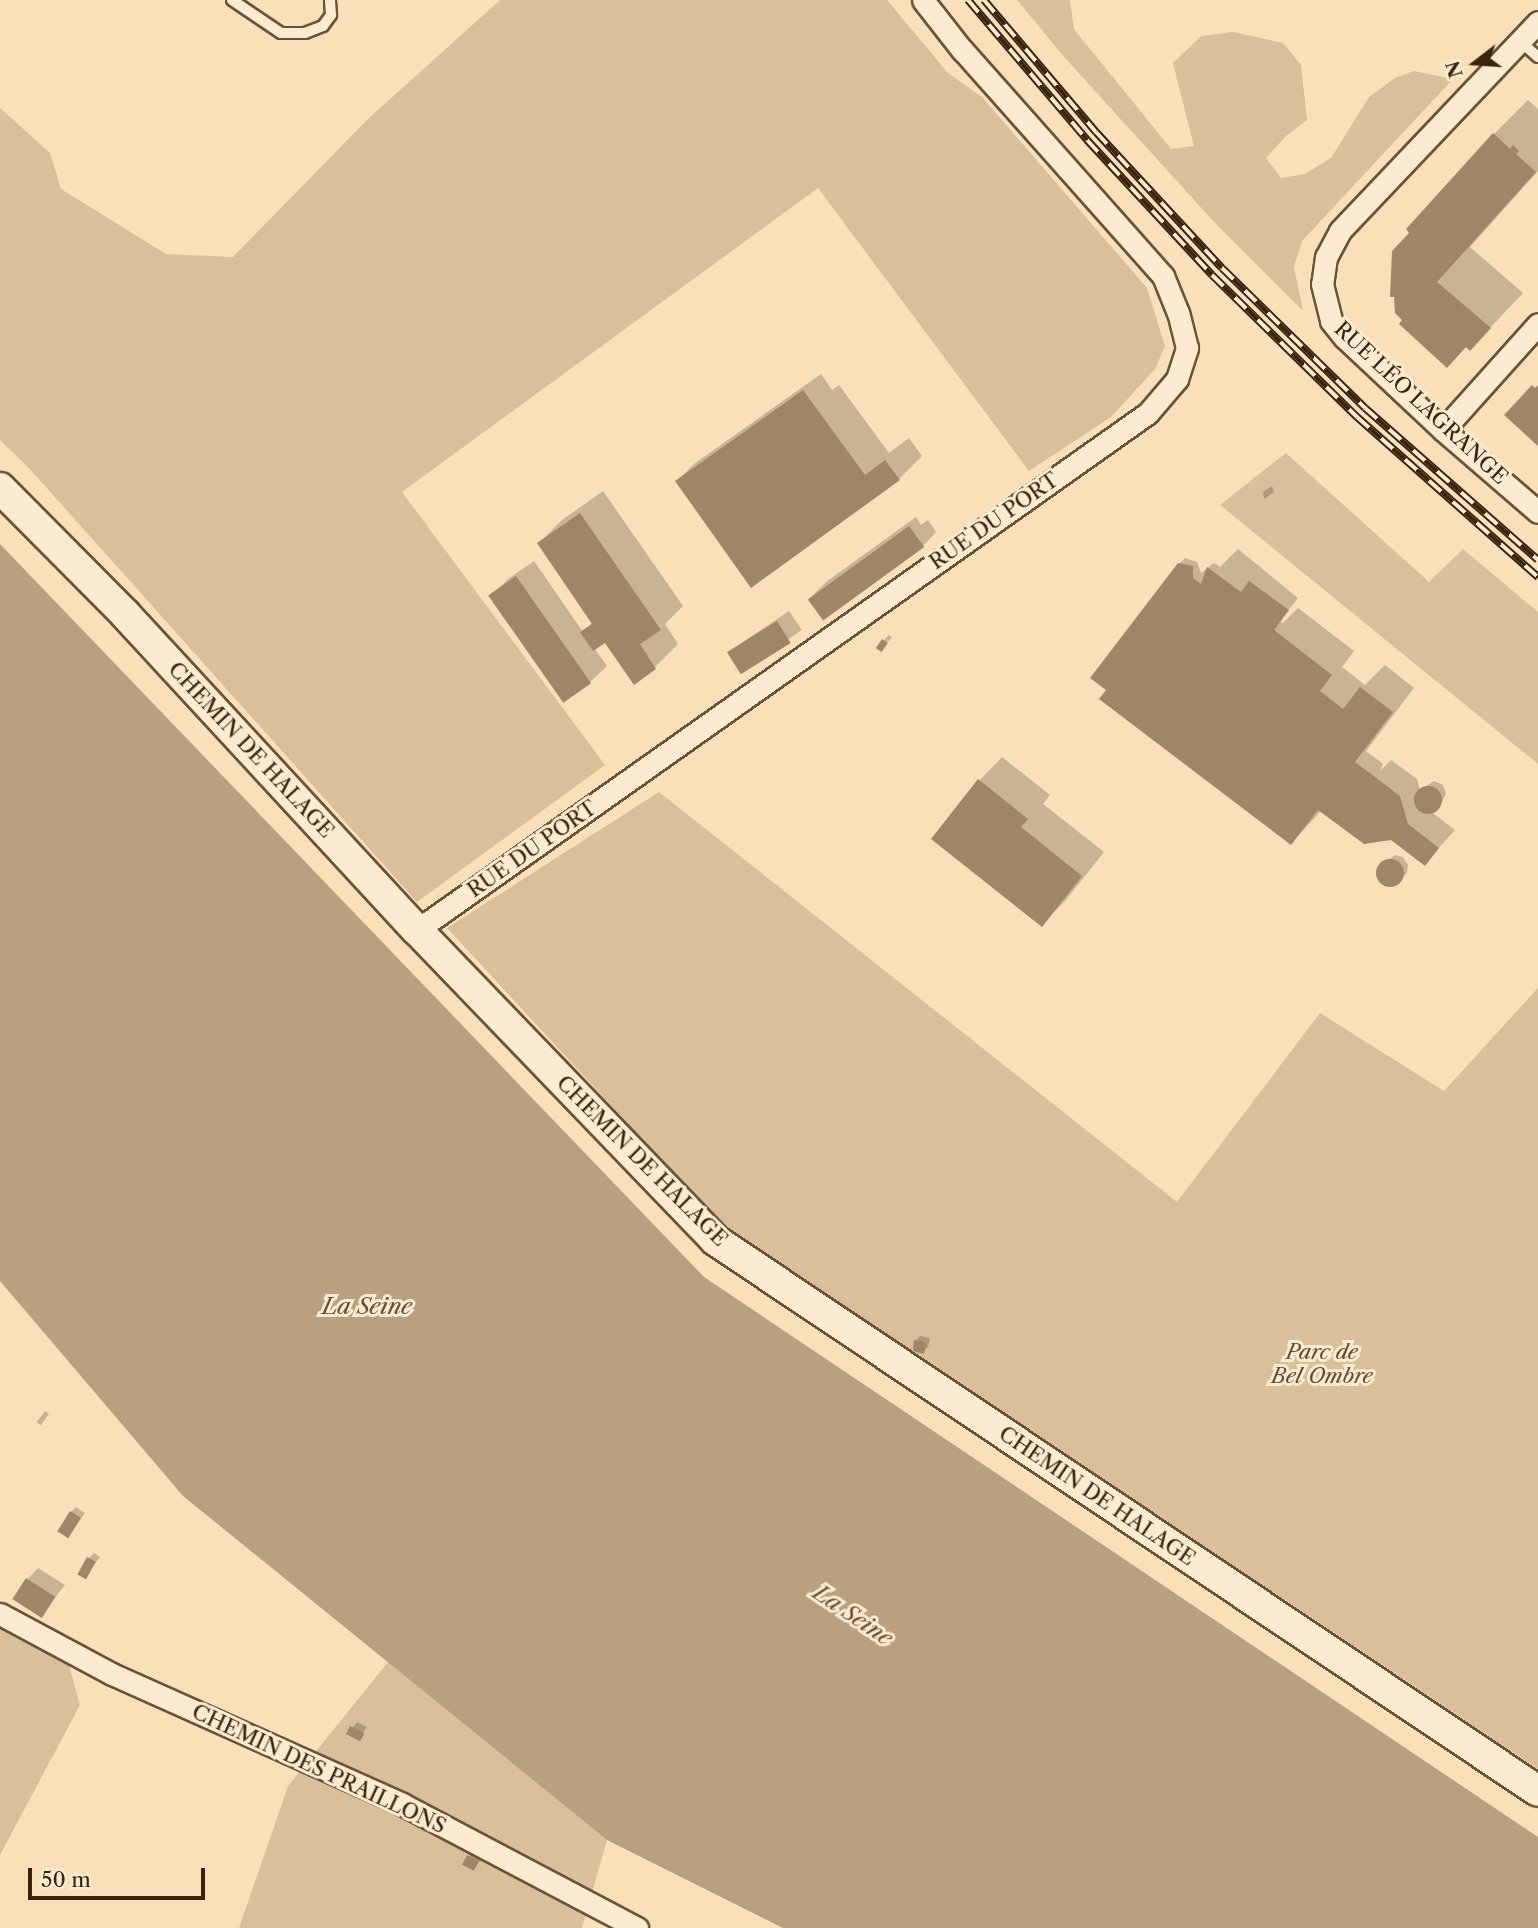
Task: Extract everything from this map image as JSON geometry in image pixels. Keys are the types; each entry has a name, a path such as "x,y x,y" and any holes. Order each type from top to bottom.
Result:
{"street":[{"name":"RUE DU PORT","path":"417,930 1148,412 1177,379 1187,348 1178,313 1163,276 962,50 923,0"},
{"path":"1520,41 1538,22"},
{"name":"RUE LÉO LAGRANGE","path":"1520,41 1340,231 1326,257 1322,284 1331,321 1344,337 1443,430 1538,512"},
{"path":"1443,430 1538,324"},
{"name":"CHEMIN DE HALAGE","path":"0,488 125,614 417,930 715,1240 1538,1791"},
{"name":"CHEMIN DES PRAILLONS","path":"0,1614 112,1674 402,1804 637,1928"}],"lane":[{"path":"232,0 281,33 305,33 323,26 331,15 330,0"},
{"path":"1520,41 1538,57"}],"green space":[{"path":"500,0 887,0 948,73 982,97 1147,288 1165,346 1155,369 1111,417 1029,471 818,188 402,492 605,765 417,902 28,467 0,440 0,108 50,153 61,189 166,254 233,257 368,119"},
{"path":"1017,0 1070,0 1074,29 1171,149 1194,146 1173,63 1201,36 1233,32 1283,43 1301,65 1307,120 1286,136 1266,158 1281,178 1305,174 1331,158 1369,97 1395,78 1414,71 1453,79 1302,241 1294,267 1303,311 1216,224 1065,58"},
{"path":"1286,453 1429,582 1463,549 1538,612 1538,764 1220,505"},
{"name":"Parc de Bel Ombre","path":"659,792 1177,1202 1320,1013 1444,1091 1538,988 1538,1769 718,1221 447,928"},
{"path":"0,1625 69,1665 80,1705 0,1855"},
{"path":"388,1662 607,1840 582,1928 239,1928 288,1786"}],"water":[{"name":"La Seine","path":"0,544 704,1277 1538,1837 1538,1928 783,1928 607,1840 183,1496 0,1281"}],"building":[{"path":"1493,133 1510,149 1513,145 1519,151 1516,154 1536,172 1437,282 1491,328 1470,351 1466,347 1447,368 1399,324 1402,320 1395,313 1394,297 1390,297 1392,251 1409,233 1406,229"},
{"path":"1532,385 1535,388 1538,385 1538,446 1504,415"},
{"path":"803,390 865,475 885,460 900,480 751,588 675,481"},
{"path":"580,513 661,630 640,644 656,669 634,685 605,643 593,651 580,632 592,624 537,543"},
{"path":"909,526 924,547 823,621 808,599"},
{"path":"1178,563 1193,566 1193,578 1201,584 1207,567 1241,592 1249,581 1289,610 1274,630 1332,675 1320,691 1343,709 1360,687 1393,712 1355,762 1400,796 1408,824 1439,848 1425,866 1391,840 1364,844 1318,810 1291,845 1099,699 1106,690 1090,678"},
{"path":"516,576 591,683 563,703 488,596"},
{"path":"777,621 791,643 741,674 727,652"},
{"path":"882,639 888,643 882,652 876,648"},
{"path":"978,779 1028,819 1021,827 1082,876 1042,927 931,839"},
{"path":"1428,786 1438,790 1442,800 1438,810 1428,814 1418,810 1414,800 1418,790"},
{"path":"1390,859 1400,863 1404,873 1400,883 1390,887 1380,883 1376,873 1380,863"},
{"path":"914,1340 926,1343 924,1354 913,1351"},
{"path":"70,1511 81,1518 68,1538 57,1531"},
{"path":"87,1557 96,1562 86,1579 77,1574"},
{"path":"26,1578 55,1597 42,1618 12,1599"},
{"path":"350,1726 364,1733 360,1741 346,1734"},
{"path":"467,1855 479,1861 474,1871 462,1865"}],"railway":[{"path":"968,0 1087,140 1212,275 1357,417 1538,577"},
{"path":"984,0 1096,132 1222,268 1365,408 1538,560"}]}
